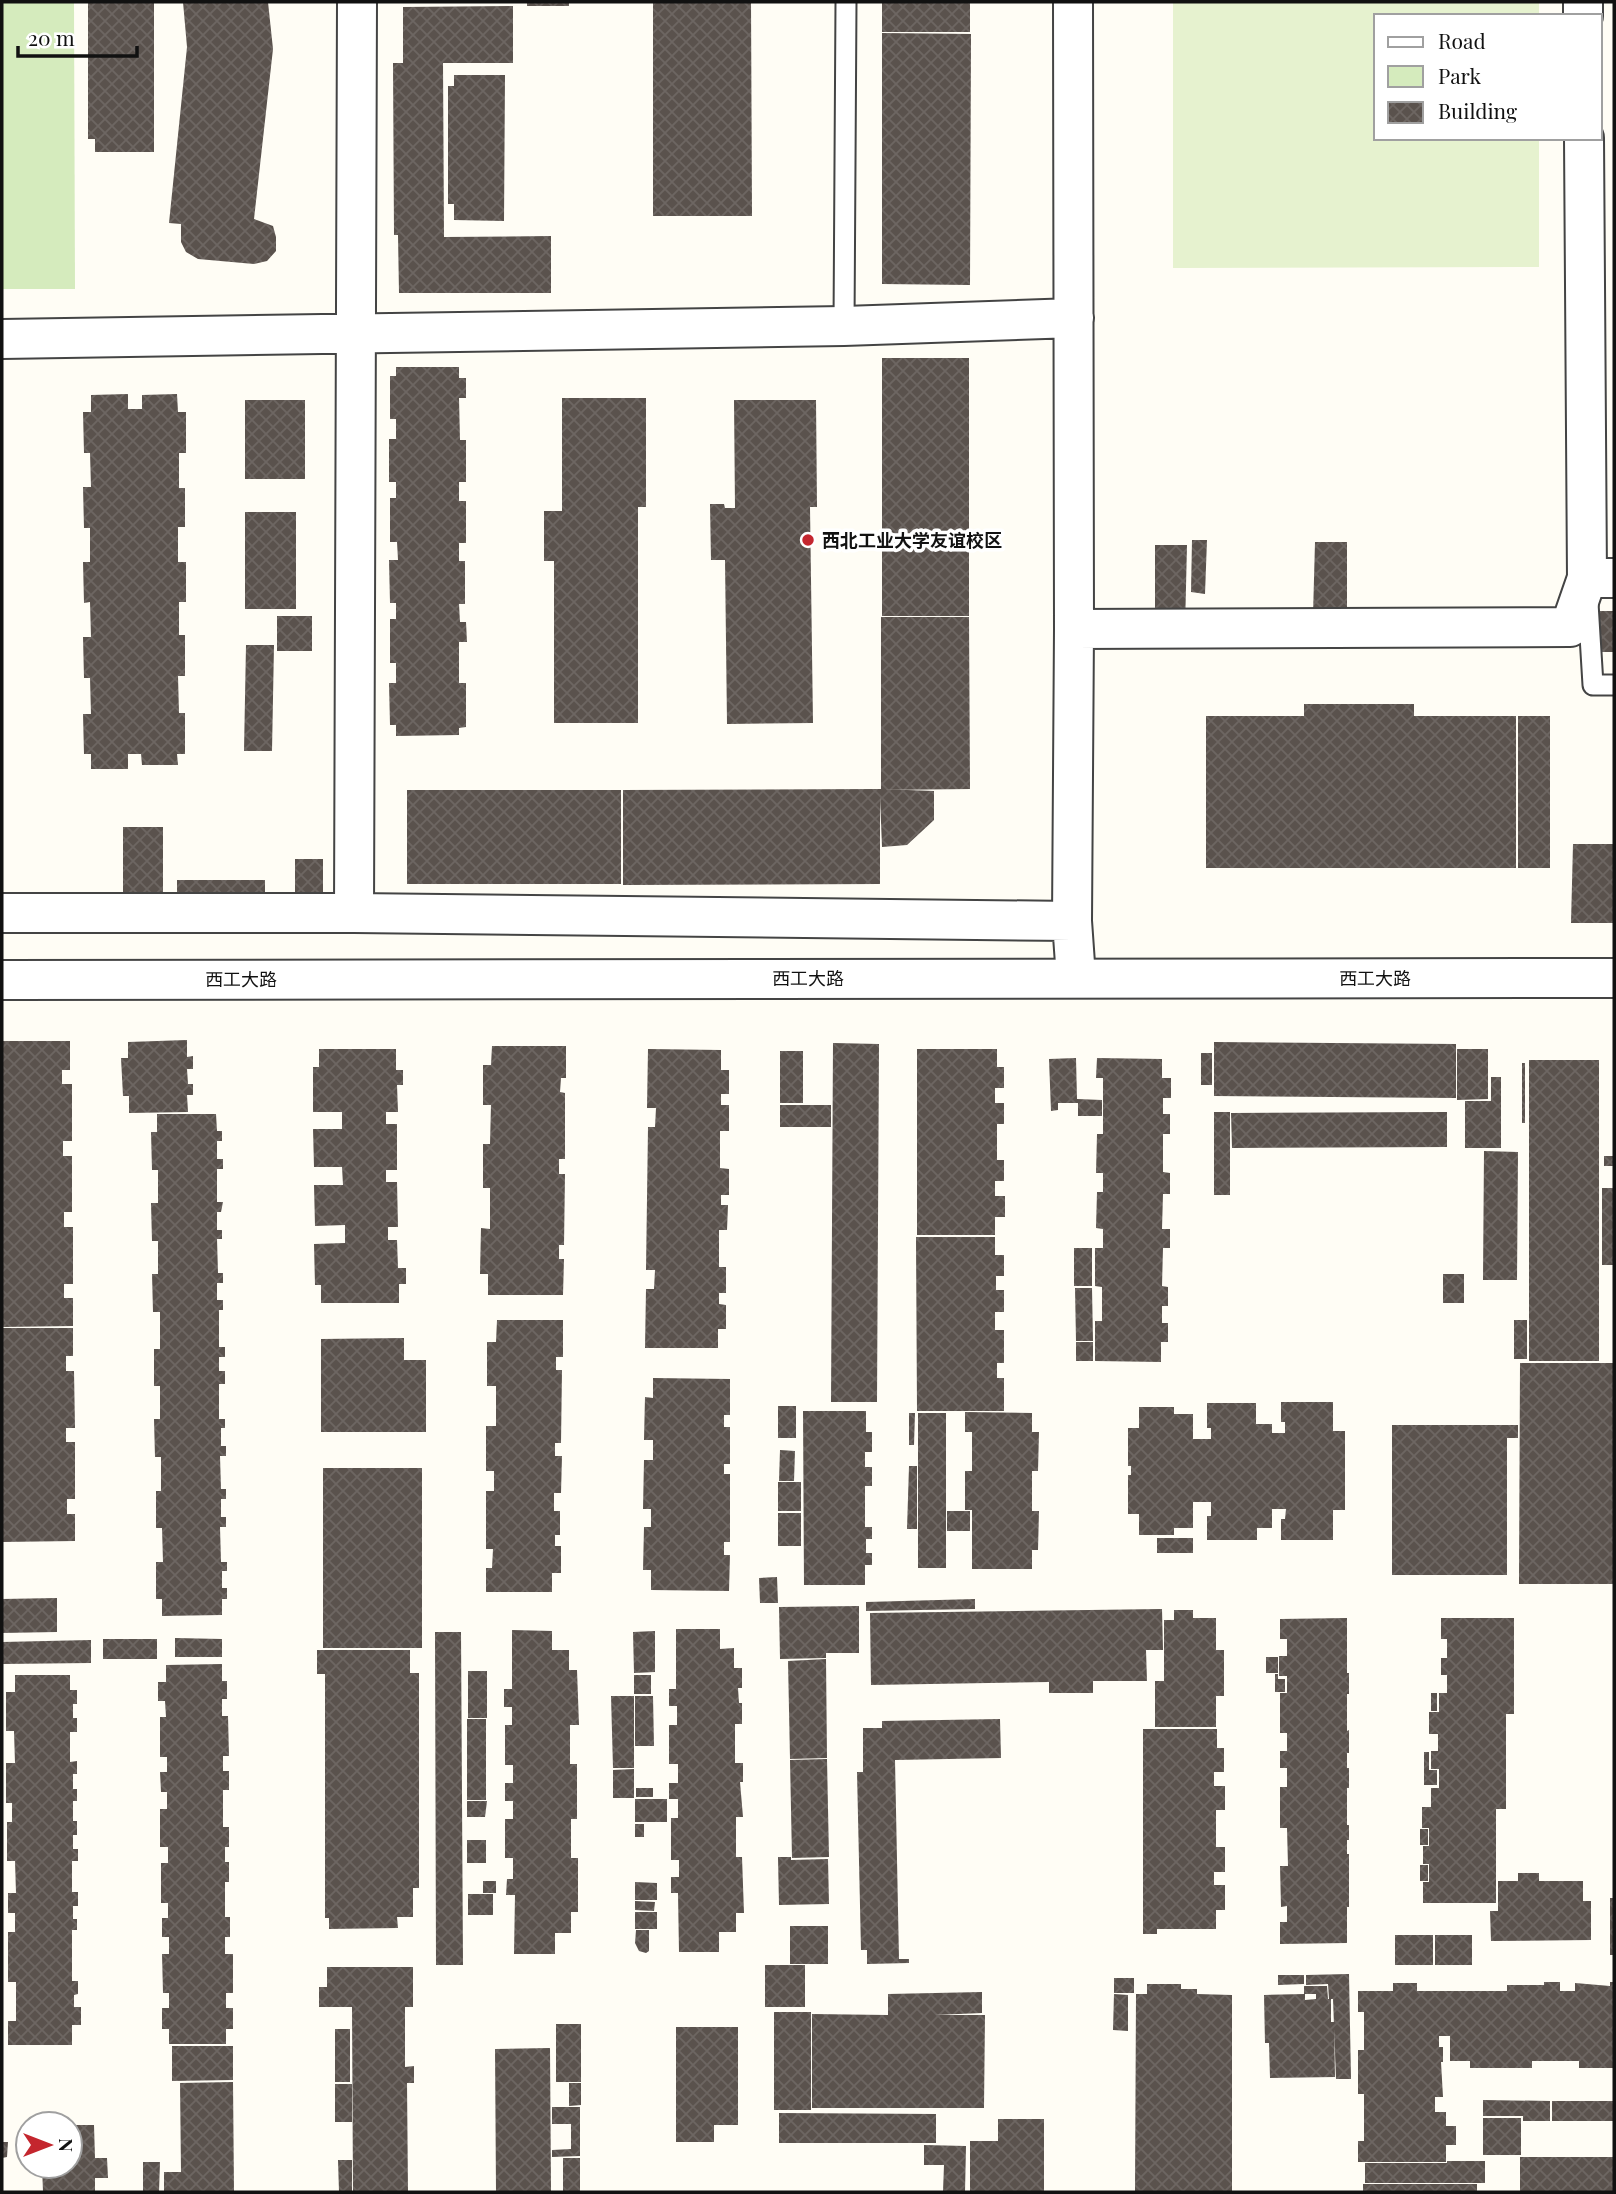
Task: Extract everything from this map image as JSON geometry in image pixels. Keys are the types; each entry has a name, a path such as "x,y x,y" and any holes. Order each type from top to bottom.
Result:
{"street":[{"path":"354,914 357,2"},
{"path":"1073,2 1072,921 1076,978"},
{"path":"1074,629 1570,627 1600,578 1584,140"},
{"path":"2,339 844,326 1074,318"},
{"path":"2,913 1072,921"},
{"name":"西工大路","path":"2,980 1614,978"}],"lane":[{"path":"844,326 846,2"},
{"path":"1600,578 1593,685 1614,685"}],"green space":[{"path":"2,2 74,2 75,289 2,289"},
{"path":"1173,2 1539,2 1539,14 1374,14 1374,140 1539,140 1539,267 1173,268"}],"building":[{"path":"88,2 154,2 154,152 95,152 95,139 88,139"},
{"path":"183,2 268,2 273,49 254,219 273,226 276,251 267,261 254,264 198,259 186,252 181,242 181,224 169,223 187,47"},
{"path":"527,2 569,2 569,6 527,6"},
{"path":"653,2 751,2 752,216 653,216"},
{"path":"882,2 970,2 970,32 882,32"},
{"path":"513,6 513,63 443,63 444,237 551,236 551,293 399,293 398,235 394,235 393,63 403,63 403,7"},
{"path":"882,33 971,34 970,285 882,284"},
{"path":"454,75 505,75 504,221 454,220 454,204 448,204 448,86 454,86"},
{"path":"882,358 969,358 969,616 882,616"},
{"path":"396,367 459,367 459,378 466,378 466,398 459,398 460,440 466,440 466,482 459,482 459,501 466,501 466,543 459,543 459,561 465,561 465,604 459,604 460,622 466,622 467,642 459,642 459,683 466,683 466,727 459,728 459,735 396,736 396,725 390,725 389,683 396,683 396,663 390,663 390,619 396,619 396,603 390,603 389,560 398,560 397,542 390,542 390,498 396,498 396,482 389,482 389,439 396,439 396,419 390,419 390,376 396,376"},
{"path":"128,394 128,409 142,409 142,395 177,394 178,412 186,412 186,453 179,453 179,488 185,488 185,527 178,527 178,562 186,562 186,602 179,602 179,635 185,635 185,676 178,676 179,713 185,713 185,754 177,754 178,765 142,765 141,754 128,754 128,769 91,769 91,754 84,754 83,714 91,714 90,678 84,678 83,637 91,637 90,602 84,603 83,562 90,562 90,528 84,528 83,487 91,487 90,453 84,453 83,412 91,412 91,395"},
{"path":"562,398 646,398 646,507 638,507 638,723 554,723 554,561 544,561 544,511 562,511"},
{"path":"245,400 305,400 305,479 245,479"},
{"path":"734,400 816,400 817,507 810,507 813,723 727,724 725,560 711,560 710,504 724,504 725,508 735,508"},
{"path":"245,512 296,512 296,609 245,609"},
{"path":"1192,540 1207,540 1205,594 1191,592"},
{"path":"1315,542 1347,542 1347,615 1313,615"},
{"path":"1155,545 1187,545 1185,629 1155,629"},
{"path":"1590,611 1614,611 1614,652 1590,652"},
{"path":"277,616 312,616 312,651 277,651"},
{"path":"881,617 969,617 970,789 881,790"},
{"path":"246,645 274,645 272,751 244,751"},
{"path":"1304,704 1414,704 1414,716 1516,716 1516,868 1206,868 1206,716 1304,716"},
{"path":"1518,716 1550,716 1550,868 1518,868"},
{"path":"407,790 621,790 621,884 407,884"},
{"path":"623,790 934,791 934,820 907,845 882,847 880,797 880,884 623,885"},
{"path":"123,827 163,827 163,916 123,916"},
{"path":"1573,844 1614,844 1614,923 1571,923"},
{"path":"295,859 323,859 323,919 295,919"},
{"path":"177,880 265,880 265,906 177,906"},
{"path":"187,1040 187,1057 193,1056 193,1069 187,1069 188,1084 193,1084 193,1095 187,1095 188,1112 129,1113 129,1096 123,1096 121,1058 128,1058 128,1042"},
{"path":"2,1041 70,1041 70,1070 62,1070 62,1084 72,1084 72,1141 63,1141 63,1156 72,1156 72,1212 64,1212 64,1227 73,1227 73,1284 64,1284 64,1298 73,1298 73,1326 2,1327"},
{"path":"1214,1042 1456,1044 1456,1098 1214,1096"},
{"path":"833,1043 879,1044 877,1402 831,1402"},
{"path":"492,1046 566,1046 566,1078 561,1078 560,1092 565,1093 565,1159 559,1159 559,1174 565,1174 564,1245 559,1245 559,1259 564,1259 563,1295 488,1295 488,1274 480,1274 481,1228 490,1229 490,1188 483,1188 483,1144 490,1144 491,1105 483,1105 483,1065 491,1065"},
{"path":"319,1049 396,1049 396,1070 403,1070 403,1085 397,1085 398,1112 386,1112 386,1124 397,1124 397,1170 386,1170 386,1182 397,1182 398,1227 388,1227 388,1240 397,1240 398,1268 406,1268 406,1284 399,1284 399,1303 321,1303 321,1285 315,1285 314,1244 345,1243 345,1225 315,1226 314,1185 343,1185 342,1167 314,1167 313,1129 342,1129 342,1112 313,1112 313,1067 319,1067"},
{"path":"648,1049 721,1050 721,1070 729,1070 729,1094 721,1094 721,1105 729,1105 729,1131 720,1131 720,1168 729,1169 729,1195 721,1195 721,1205 728,1205 727,1230 719,1230 719,1267 726,1267 726,1293 719,1293 719,1304 726,1305 726,1329 718,1329 718,1348 645,1348 646,1289 654,1289 655,1270 646,1270 648,1127 655,1127 656,1108 647,1108"},
{"path":"917,1049 997,1049 997,1067 1004,1067 1004,1088 995,1088 995,1103 1004,1103 1004,1124 997,1124 997,1160 1004,1160 1004,1181 995,1181 995,1196 1005,1196 1005,1217 995,1217 995,1235 917,1235"},
{"path":"1457,1049 1488,1049 1488,1099 1457,1100"},
{"path":"780,1051 803,1051 803,1103 780,1103"},
{"path":"1201,1053 1212,1053 1212,1085 1201,1085"},
{"path":"1076,1058 1077,1099 1102,1100 1102,1116 1078,1116 1078,1103 1058,1103 1058,1110 1051,1111 1049,1059"},
{"path":"1097,1058 1162,1059 1162,1078 1171,1078 1171,1098 1163,1098 1163,1114 1170,1114 1170,1134 1163,1134 1163,1172 1170,1173 1170,1194 1163,1194 1162,1229 1170,1229 1170,1248 1163,1248 1162,1286 1168,1287 1168,1306 1162,1306 1162,1323 1168,1323 1168,1342 1161,1342 1161,1362 1095,1361 1095,1321 1102,1321 1102,1287 1095,1286 1095,1248 1103,1248 1103,1229 1096,1228 1097,1192 1103,1192 1103,1173 1096,1173 1097,1134 1103,1134 1103,1078 1096,1078"},
{"path":"1529,1060 1599,1060 1599,1361 1529,1361"},
{"path":"1522,1063 1525,1063 1525,1123 1522,1123"},
{"path":"1491,1077 1501,1077 1501,1148 1465,1148 1465,1101 1491,1101"},
{"path":"780,1105 831,1105 831,1127 780,1127"},
{"path":"1214,1112 1230,1112 1230,1195 1214,1195"},
{"path":"1447,1112 1447,1147 1232,1148 1231,1113"},
{"path":"157,1114 216,1114 217,1131 222,1131 222,1141 217,1141 217,1159 223,1159 223,1169 217,1169 217,1202 223,1202 221,1212 217,1212 217,1230 222,1230 222,1239 217,1239 218,1273 223,1273 223,1283 217,1283 217,1300 223,1300 223,1310 219,1310 219,1347 225,1347 225,1357 219,1357 219,1371 225,1371 225,1384 219,1384 219,1419 225,1419 225,1428 221,1428 221,1446 226,1446 226,1456 220,1456 221,1489 226,1489 226,1499 221,1499 221,1517 226,1517 226,1527 220,1527 221,1562 227,1562 227,1571 222,1571 222,1588 227,1588 227,1599 222,1599 222,1615 162,1616 162,1599 156,1599 156,1562 163,1562 162,1528 156,1528 156,1491 161,1491 161,1457 155,1457 154,1419 160,1419 160,1386 154,1386 154,1349 160,1349 160,1312 153,1312 152,1274 158,1274 158,1241 152,1241 151,1203 158,1203 158,1170 152,1170 151,1132 157,1132"},
{"path":"1484,1151 1518,1152 1517,1280 1483,1280"},
{"path":"1604,1156 1614,1156 1614,1166 1604,1166"},
{"path":"1602,1188 1614,1188 1614,1265 1602,1265"},
{"path":"916,1237 995,1237 995,1255 1004,1255 1004,1276 996,1276 996,1290 1004,1290 1004,1312 995,1312 995,1330 1004,1330 1004,1363 997,1363 997,1378 1004,1378 1004,1411 917,1411"},
{"path":"1074,1248 1092,1248 1092,1286 1074,1286"},
{"path":"1443,1274 1464,1274 1464,1303 1443,1303"},
{"path":"1075,1288 1092,1288 1093,1341 1076,1341"},
{"path":"497,1320 563,1320 563,1357 556,1357 556,1370 562,1370 561,1443 555,1443 555,1456 562,1456 561,1493 554,1493 554,1511 560,1511 560,1535 555,1535 555,1546 561,1546 561,1573 552,1573 552,1592 486,1592 486,1568 492,1568 493,1549 486,1549 486,1491 494,1491 494,1471 486,1471 486,1426 496,1426 496,1386 487,1386 487,1342 496,1342"},
{"path":"1514,1320 1527,1320 1527,1359 1514,1359"},
{"path":"2,1328 73,1328 73,1356 66,1356 66,1371 74,1371 75,1428 66,1428 66,1442 75,1442 75,1499 67,1499 67,1514 75,1514 75,1541 2,1542"},
{"path":"404,1338 404,1360 426,1360 426,1432 321,1432 321,1339"},
{"path":"1076,1342 1093,1342 1093,1361 1076,1361"},
{"path":"1520,1363 1614,1363 1614,1584 1519,1584"},
{"path":"653,1378 730,1379 730,1415 724,1415 724,1427 730,1427 730,1464 724,1464 724,1474 730,1474 730,1542 724,1542 724,1555 730,1555 729,1591 651,1590 651,1570 643,1570 644,1527 651,1527 651,1509 643,1509 644,1460 653,1460 653,1440 644,1440 645,1397 653,1398"},
{"path":"1281,1402 1333,1402 1333,1431 1345,1431 1345,1510 1333,1510 1333,1540 1281,1540 1281,1519 1285,1519 1286,1509 1272,1509 1272,1528 1257,1528 1257,1540 1207,1540 1207,1516 1211,1516 1211,1502 1193,1502 1193,1528 1174,1528 1174,1535 1139,1535 1139,1514 1128,1514 1128,1475 1131,1475 1131,1466 1128,1466 1128,1428 1139,1428 1139,1407 1174,1407 1174,1414 1193,1414 1193,1439 1211,1439 1211,1428 1207,1428 1207,1403 1256,1403 1256,1424 1272,1424 1272,1433 1285,1433 1285,1422 1281,1422"},
{"path":"778,1406 796,1406 796,1438 778,1438"},
{"path":"803,1411 866,1411 866,1432 872,1432 872,1452 865,1452 865,1467 872,1467 872,1486 865,1486 865,1527 872,1527 872,1539 866,1539 866,1553 872,1553 872,1565 865,1565 865,1585 804,1585"},
{"path":"965,1412 1032,1413 1032,1432 1039,1432 1038,1471 1032,1471 1032,1511 1039,1511 1038,1550 1032,1550 1032,1569 972,1569 972,1510 965,1510 965,1471 972,1471 972,1432 965,1432"},
{"path":"909,1413 915,1413 914,1445 909,1445"},
{"path":"918,1413 946,1413 946,1568 918,1568"},
{"path":"1392,1425 1518,1425 1518,1438 1507,1438 1507,1575 1392,1575"},
{"path":"780,1450 795,1451 794,1481 779,1481"},
{"path":"909,1466 917,1466 917,1529 907,1529"},
{"path":"323,1468 422,1468 422,1648 323,1648"},
{"path":"778,1482 801,1482 801,1511 778,1511"},
{"path":"947,1511 970,1511 970,1531 947,1531"},
{"path":"778,1513 801,1513 801,1546 778,1546"},
{"path":"1157,1538 1193,1538 1193,1553 1157,1553"},
{"path":"777,1577 778,1603 760,1603 759,1578"},
{"path":"57,1598 57,1632 2,1633 2,1599"},
{"path":"975,1599 975,1609 866,1611 866,1602"},
{"path":"859,1606 859,1653 826,1653 826,1658 780,1659 779,1607"},
{"path":"1162,1609 1163,1650 1146,1650 1147,1681 1093,1681 1093,1693 1049,1693 1049,1682 871,1685 870,1613"},
{"path":"1174,1610 1193,1610 1193,1618 1216,1618 1216,1650 1224,1650 1224,1696 1216,1696 1216,1727 1155,1727 1155,1681 1164,1681 1164,1620 1174,1620"},
{"path":"1347,1618 1347,1943 1280,1944 1280,1922 1287,1922 1287,1906 1281,1907 1280,1866 1288,1866 1287,1828 1280,1828 1280,1787 1287,1787 1287,1768 1280,1768 1280,1751 1287,1751 1287,1733 1280,1733 1280,1693 1287,1693 1287,1676 1279,1676 1279,1656 1287,1656 1287,1639 1280,1639 1280,1619"},
{"path":"1441,1618 1514,1618 1514,1714 1506,1714 1506,1809 1496,1809 1496,1903 1423,1903 1423,1882 1429,1882 1429,1864 1423,1864 1423,1846 1429,1846 1429,1828 1422,1828 1422,1807 1431,1807 1431,1788 1439,1788 1439,1769 1431,1769 1431,1751 1438,1751 1438,1734 1429,1734 1429,1712 1439,1712 1439,1693 1447,1693 1447,1675 1441,1675 1441,1658 1447,1658 1447,1639 1441,1639"},
{"path":"676,1629 720,1629 720,1649 734,1648 734,1668 742,1668 742,1688 738,1688 739,1703 742,1703 742,1724 735,1724 735,1763 743,1763 743,1782 740,1782 743,1817 736,1817 736,1857 742,1857 744,1913 736,1913 736,1932 719,1932 719,1952 679,1952 678,1893 671,1893 671,1877 679,1877 679,1860 671,1860 671,1818 678,1818 678,1799 669,1799 669,1783 678,1783 678,1764 669,1764 669,1725 677,1725 677,1706 669,1706 669,1689 676,1689"},
{"path":"512,1630 552,1631 552,1650 569,1650 569,1670 577,1670 579,1725 570,1725 570,1764 577,1764 577,1819 571,1819 571,1858 578,1858 578,1912 571,1912 571,1933 555,1933 555,1954 514,1954 515,1895 506,1895 507,1879 513,1879 513,1858 505,1858 505,1819 513,1819 513,1801 505,1801 505,1783 513,1783 513,1765 505,1765 505,1725 512,1725 512,1707 504,1707 504,1689 512,1689"},
{"path":"655,1631 655,1672 634,1673 633,1632"},
{"path":"435,1632 461,1632 463,1965 436,1965"},
{"path":"175,1638 222,1639 222,1657 175,1657"},
{"path":"103,1639 157,1639 157,1659 103,1659"},
{"path":"91,1640 91,1663 2,1664 2,1642"},
{"path":"317,1650 410,1650 410,1673 419,1673 419,1888 413,1888 413,1917 397,1917 398,1928 329,1929 329,1918 325,1918 325,1674 317,1674"},
{"path":"1266,1657 1278,1657 1278,1673 1266,1673"},
{"path":"826,1659 827,1758 790,1759 788,1661"},
{"path":"222,1664 222,1681 227,1681 227,1699 222,1699 222,1716 228,1716 229,1756 223,1756 223,1771 229,1771 229,1790 223,1790 223,1827 229,1827 229,1847 225,1847 225,1862 229,1862 229,1882 225,1882 225,1917 230,1917 230,1937 225,1937 225,1954 233,1954 233,1993 226,1993 226,2008 233,2008 233,2029 226,2029 226,2044 169,2044 169,2029 162,2029 162,2008 169,2008 169,1993 163,1993 162,1954 169,1954 169,1937 162,1937 162,1918 168,1918 168,1903 161,1903 161,1863 168,1863 168,1847 160,1847 160,1809 167,1809 167,1792 161,1792 160,1772 167,1772 167,1757 160,1757 160,1717 166,1717 165,1701 158,1701 158,1682 166,1682 166,1665"},
{"path":"468,1671 487,1671 487,1718 468,1718"},
{"path":"1275,1674 1278,1674 1278,1679 1285,1679 1285,1692 1275,1692"},
{"path":"15,1675 70,1675 70,1690 77,1690 73,1718 77,1718 77,1732 70,1732 70,1762 77,1761 77,1774 73,1774 73,1789 77,1789 77,1801 73,1801 73,1821 77,1821 77,1835 73,1835 73,1849 78,1849 78,1861 72,1861 72,1892 78,1892 78,1906 73,1906 73,1919 77,1919 77,1930 72,1930 72,1981 78,1981 74,2007 81,2007 81,2025 72,2025 72,2045 8,2045 8,2021 16,2021 16,1982 8,1982 8,1932 15,1932 15,1913 8,1913 8,1893 16,1893 15,1861 7,1861 7,1822 12,1822 12,1803 6,1803 6,1763 15,1763 14,1731 6,1731 6,1692 15,1692"},
{"path":"634,1675 651,1675 651,1694 634,1694"},
{"path":"1431,1693 1437,1693 1437,1711 1431,1711"},
{"path":"611,1696 634,1696 634,1768 613,1768"},
{"path":"635,1696 653,1696 654,1746 635,1746"},
{"path":"467,1719 486,1719 486,1800 467,1800"},
{"path":"1000,1719 1001,1758 895,1760 899,1959 909,1959 909,1963 867,1964 867,1950 861,1950 857,1772 863,1772 863,1728 882,1728 882,1721"},
{"path":"1143,1729 1217,1729 1217,1748 1224,1748 1224,1772 1214,1772 1214,1786 1225,1786 1225,1810 1216,1810 1216,1847 1225,1847 1225,1872 1214,1872 1214,1885 1225,1885 1225,1910 1216,1910 1216,1929 1157,1929 1157,1934 1143,1934"},
{"path":"1424,1752 1429,1752 1429,1770 1437,1770 1437,1785 1424,1785"},
{"path":"827,1759 829,1857 792,1858 790,1760"},
{"path":"634,1769 634,1798 613,1798 613,1770"},
{"path":"636,1788 653,1788 653,1797 636,1797"},
{"path":"635,1799 667,1799 667,1822 635,1822"},
{"path":"467,1801 487,1801 485,1817 467,1817"},
{"path":"635,1824 644,1824 644,1837 635,1837"},
{"path":"1420,1829 1428,1829 1428,1845 1420,1845"},
{"path":"467,1840 486,1840 486,1863 467,1863"},
{"path":"778,1857 791,1857 791,1860 828,1859 829,1904 779,1905"},
{"path":"1420,1865 1428,1865 1428,1881 1420,1881"},
{"path":"1518,1873 1539,1873 1539,1881 1583,1881 1583,1901 1591,1901 1591,1940 1491,1941 1490,1911 1498,1911 1498,1881 1518,1881"},
{"path":"483,1881 496,1881 496,1893 483,1893"},
{"path":"635,1882 657,1883 657,1900 635,1900"},
{"path":"468,1894 493,1894 493,1915 468,1915"},
{"path":"1610,1898 1614,1898 1614,1955 1610,1955"},
{"path":"635,1901 655,1902 654,1911 635,1910"},
{"path":"635,1912 657,1912 657,1929 635,1929"},
{"path":"790,1926 828,1926 828,1964 790,1964"},
{"path":"636,1930 649,1930 649,1951 646,1953 639,1951 635,1943"},
{"path":"1395,1935 1433,1935 1433,1965 1395,1965"},
{"path":"1435,1935 1472,1935 1472,1965 1435,1965"},
{"path":"765,1965 805,1965 805,2007 765,2007"},
{"path":"327,1967 413,1967 413,2007 405,2007 405,2067 414,2066 414,2083 407,2083 408,2192 353,2192 352,2007 319,2007 319,1987 327,1987"},
{"path":"1349,1974 1351,2079 1336,2079 1333,1999 1329,1999 1328,1984 1306,1985 1306,1975"},
{"path":"1278,1975 1304,1975 1304,1984 1278,1985"},
{"path":"1114,1978 1134,1978 1134,1993 1114,1993"},
{"path":"1544,1982 1560,1982 1560,1991 1575,1991 1575,1983 1610,1986 1610,1982 1614,1982 1614,2068 1579,2068 1579,2061 1532,2061 1532,2068 1470,2068 1470,2061 1450,2061 1450,2036 1439,2036 1439,2047 1443,2047 1443,2097 1435,2097 1435,2112 1446,2112 1446,2126 1456,2126 1456,2145 1446,2145 1446,2162 1358,2162 1358,2141 1364,2141 1364,2094 1358,2094 1358,2050 1364,2050 1364,2012 1358,2012 1358,1991 1393,1991 1393,1983 1417,1983 1417,1991 1507,1991 1507,1985 1544,1985"},
{"path":"1147,1984 1181,1984 1181,1989 1197,1989 1197,1994 1232,1995 1232,2192 1135,2192 1136,1994 1147,1994"},
{"path":"1304,1986 1327,1986 1328,1999 1331,1999 1331,2022 1334,2022 1335,2077 1270,2078 1269,2043 1265,2043 1264,1995 1305,1994","holes":["1305,1994 1316,1994 1316,1999 1305,2000"]},
{"path":"982,1992 982,2013 935,2015 985,2015 984,2108 812,2108 812,2014 888,2015 888,1994"},
{"path":"1114,1994 1128,1995 1128,2031 1113,2030"},
{"path":"774,2012 811,2012 811,2110 774,2110"},
{"path":"556,2024 581,2024 581,2082 556,2082"},
{"path":"676,2027 738,2027 738,2125 714,2125 714,2142 676,2142"},
{"path":"335,2029 350,2029 350,2082 335,2082"},
{"path":"172,2046 233,2046 233,2080 172,2081"},
{"path":"550,2048 551,2192 496,2192 495,2049"},
{"path":"233,2082 234,2192 164,2192 164,2172 181,2172 180,2083"},
{"path":"569,2083 581,2083 581,2105 569,2106"},
{"path":"335,2084 352,2084 352,2122 335,2122"},
{"path":"1483,2100 1550,2101 1550,2121 1523,2121 1523,2116 1483,2116"},
{"path":"1552,2101 1614,2101 1614,2121 1552,2121"},
{"path":"552,2107 580,2107 580,2156 552,2157 552,2150 571,2149 571,2124 552,2124"},
{"path":"779,2113 936,2114 936,2143 779,2143"},
{"path":"1483,2118 1521,2118 1521,2155 1483,2155"},
{"path":"998,2119 1044,2119 1044,2192 970,2192 970,2141 998,2141"},
{"path":"84,2125 94,2125 95,2158 107,2158 108,2178 95,2178 95,2192 43,2192 43,2180 84,2180"},
{"path":"2,2142 8,2142 7,2157 2,2158"},
{"path":"924,2145 966,2146 965,2192 943,2191 944,2165 924,2165"},
{"path":"1520,2157 1614,2157 1614,2192 1520,2192"},
{"path":"563,2158 580,2158 580,2192 563,2192"},
{"path":"338,2160 352,2160 352,2192 339,2192"},
{"path":"1485,2161 1485,2183 1365,2183 1365,2163"},
{"path":"143,2162 160,2162 159,2192 143,2192"},
{"path":"1363,2184 1477,2184 1477,2192 1363,2192"}],"place":[{"name":"西北工业大学友谊校区","path":"808,540"}]}
